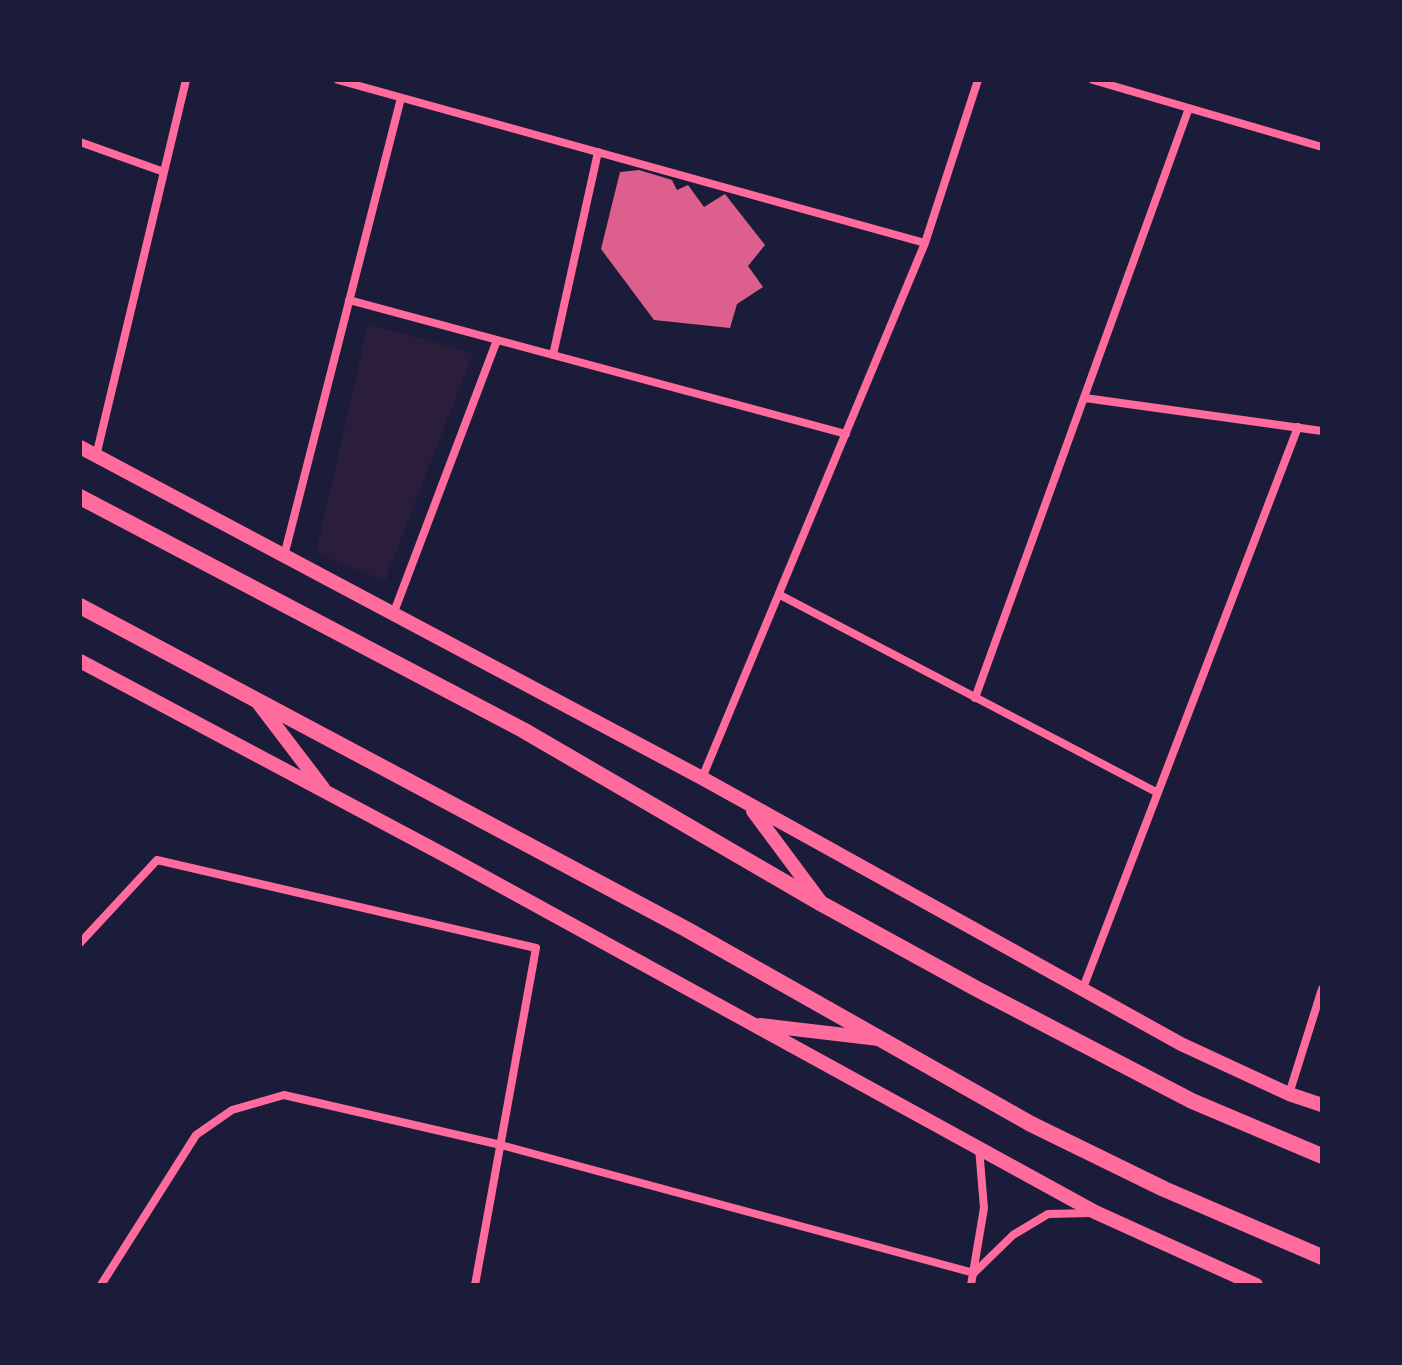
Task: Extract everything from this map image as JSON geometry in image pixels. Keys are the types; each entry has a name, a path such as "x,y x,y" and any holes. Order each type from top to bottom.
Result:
{"main road":[{"path":"80,497 523,730 822,904 1192,1101 1322,1156"},
{"path":"80,606 686,929 1031,1124 1164,1189 1322,1257"}],"street":[{"path":"96,456 186,80"},
{"path":"338,80 925,243"},
{"path":"702,778 925,243 978,80"},
{"path":"1093,80 1322,147"},
{"path":"284,556 401,98"},
{"path":"975,698 1189,108"},
{"path":"80,142 164,172"},
{"path":"553,355 598,152"},
{"path":"349,300 846,434"},
{"path":"394,612 497,340"},
{"path":"1085,398 1322,431"},
{"path":"1083,988 1298,427"},
{"path":"80,447 702,778 1181,1044 1289,1094 1322,1105"},
{"path":"780,595 1158,793"},
{"path":"80,661 327,792 1095,1212 1256,1285"},
{"path":"253,697 327,792"},
{"path":"749,806 822,904"},
{"path":"80,943 157,860 536,948 475,1285"},
{"path":"1289,1094 1322,989"},
{"path":"752,1024 882,1040"},
{"path":"101,1285 196,1135 232,1110 284,1095 501,1145 974,1273"},
{"path":"971,1285 984,1208 979,1148"},
{"path":"974,1273 1013,1235 1048,1214 1095,1212"}],"shaded area":[{"path":"368,324 473,353 385,581 316,553"}],"building":[{"path":"639,170 672,180 677,190 688,185 704,207 725,194 765,245 748,266 763,287 737,304 730,328 654,320 601,249 620,172"}]}
